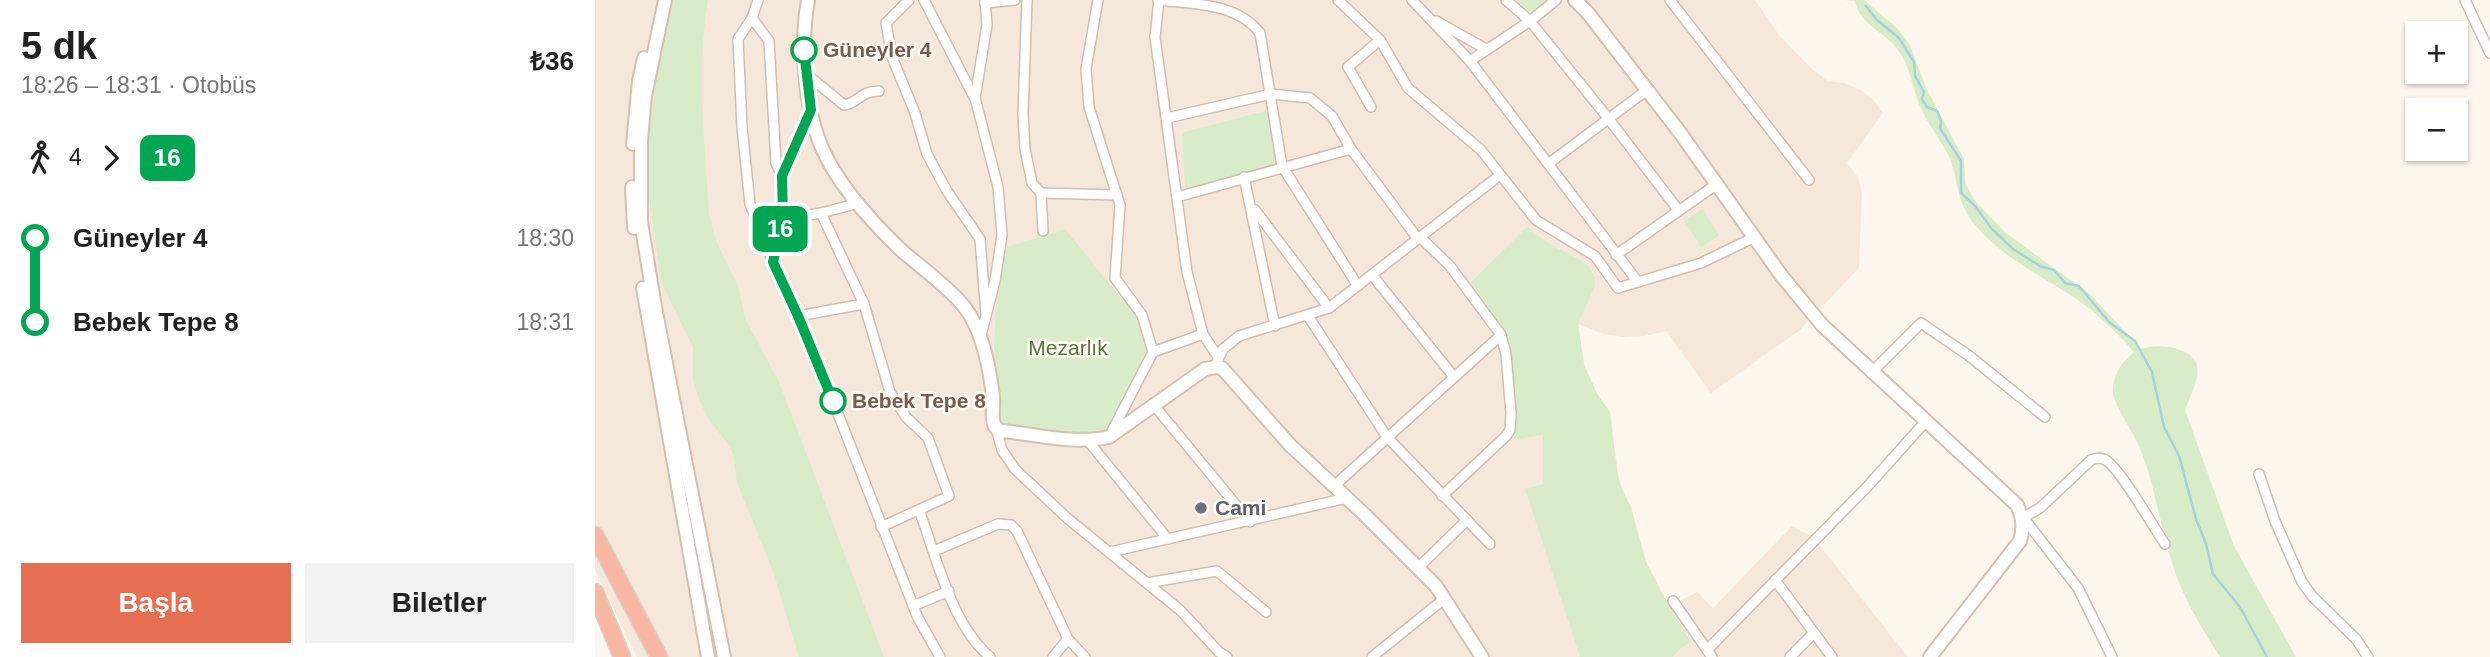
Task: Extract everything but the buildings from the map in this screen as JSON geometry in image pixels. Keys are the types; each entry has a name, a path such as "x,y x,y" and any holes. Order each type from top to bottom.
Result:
{"highway":[{"path":"595,535 659,657"},
{"path":"595,592 622,657"}],"street":[{"path":"657,0 639,81 633,127 632,211 654,354 708,657"},
{"path":"665,0 645,96 641,140 642,222 655,307 724,657"},
{"path":"758,0 753,18 738,39 742,127 750,204 798,316 913,606 940,657"},
{"path":"808,0 803,27 806,74 811,110 821,147 838,177 898,246 969,312 981,335 993,398 993,422 1002,450 1015,469 1067,518 1180,610 1219,652 1227,657"},
{"path":"908,0 886,23 893,57 915,113 927,154 947,191 979,239 986,314"},
{"path":"925,0 975,99 998,187 1002,235 995,281 981,335"},
{"path":"975,99 986,25 985,1 1014,0"},
{"path":"1027,0 1023,114 1025,149 1032,183 1041,193 1043,230"},
{"path":"1098,0 1086,69 1089,107 1120,205 1115,278 1142,315 1153,352"},
{"path":"1358,286 1282,166 1263,42 1255,26 1219,7 1159,0 1155,37 1187,272 1203,334 1217,362 1290,445 1436,586 1482,657"},
{"path":"1338,0 1380,40 1408,88 1481,150 1536,220 1595,256 1618,288 1701,263 1755,237"},
{"path":"1412,0 1470,61 1638,282"},
{"path":"1506,0 1530,21 1679,211"},
{"path":"1470,61 1556,0"},
{"path":"1575,0 1647,90 1781,275 1822,325 2017,505 2078,589 2112,657"},
{"path":"1670,0 1809,180"},
{"path":"2465,0 2490,53"},
{"path":"1427,16 1486,49"},
{"path":"753,18 769,41 776,163 782,176 783,219 773,262"},
{"path":"1371,107 1348,67 1380,40"},
{"path":"806,74 844,105 849,105 869,91 879,91"},
{"path":"1548,164 1647,90"},
{"path":"1167,118 1271,94 1310,98 1332,116 1351,149 1419,238 1450,266 1501,335 1506,354 1510,430 1441,496"},
{"path":"782,176 811,110"},
{"path":"1177,197 1351,149"},
{"path":"996,428 1001,431 1088,441 1109,437 1217,362 1223,348 1239,336 1329,308 1500,175"},
{"path":"1244,177 1275,326"},
{"path":"1616,255 1717,184"},
{"path":"1041,193 1117,195"},
{"path":"783,219 821,213 859,202"},
{"path":"1251,206 1329,308"},
{"path":"821,213 864,304 890,392 906,418 928,438 949,496 881,527"},
{"path":"1372,275 1454,377"},
{"path":"798,316 864,304"},
{"path":"1308,316 1387,438 1490,544"},
{"path":"1871,373 1921,323 1968,355 2045,417"},
{"path":"1109,437 1153,352 1203,334"},
{"path":"1334,486 1501,335"},
{"path":"1153,404 1250,522"},
{"path":"1673,601 1709,653 1926,421"},
{"path":"1088,441 1168,539"},
{"path":"2023,516 2040,508 2091,460 2101,458 2107,461 2122,480 2165,544"},
{"path":"2259,474 2275,521 2302,582 2312,596 2356,639 2368,657"},
{"path":"1110,552 1347,498"},
{"path":"919,510 960,622 976,645 990,657"},
{"path":"1930,657 2020,541 2023,516"},
{"path":"1418,568 1467,520"},
{"path":"934,551 999,524 1011,525 1017,531 1068,639 1085,657"},
{"path":"1147,583 1217,571 1266,612"},
{"path":"1775,580 1832,657"},
{"path":"913,606 949,591"},
{"path":"1371,657 1444,599"},
{"path":"1790,657 1814,633"},
{"path":"1053,657 1068,639"}],"shaded area":[{"path":"595,0 1755,0 1779,35 1809,66 1827,81 1844,83 1859,89 1873,99 1883,113 1847,163 1858,177 1862,193 1859,268 1800,330 1711,393 1666,331 1623,337 1603,334 1578,324 1584,364 1597,394 1610,412 1619,481 1631,507 1646,562 1670,606 1697,592 1713,608 1792,526 1813,537 1908,657 637,657 595,570"}],"green space":[{"path":"673,0 708,0 702,82 709,215 717,243 739,288 745,318 779,382 884,657 799,657 773,571 737,483 733,454 708,419 699,400 693,379 693,347 662,284 648,193 648,136 660,58"},
{"path":"1513,0 1549,0 1535,12"},
{"path":"1845,0 1864,0 1897,28 1910,45 1926,88 1964,159 1965,183 1975,201 2006,233 2091,295 2141,349 2158,346 2174,348 2193,358 2197,365 2196,381 2185,410 2234,546 2296,657 2220,657 2193,613 2177,578 2145,460 2114,398 2116,375 2134,352 2091,310 2010,257 1976,226 1964,209 1949,157 1923,113 1902,56 1890,41 1863,17 1855,1"},
{"path":"1273,109 1280,166 1194,193 1185,187 1184,132"},
{"path":"1703,209 1719,236 1701,247 1684,220"},
{"path":"1527,227 1550,244 1580,260 1594,276 1595,286 1578,324 1584,364 1597,394 1610,412 1617,471 1622,490 1631,507 1646,562 1691,642 1672,657 1580,657 1525,489 1543,484 1543,435 1515,439 1511,352 1496,324 1468,285"},
{"name":"Mezarlık","path":"1065,229 1138,319 1149,355 1106,432 1066,433 1004,426 999,422 994,346 997,296 1007,247"}],"waterway":[{"path":"1866,6 1877,20 1899,38 1914,62 1915,76 1924,92 1922,99 1927,107 1937,111 1941,121 1940,128 1961,161 1961,193 2013,249 2040,266 2054,270 2065,283 2079,286 2109,322 2135,341 2152,372 2164,427 2179,456 2213,574 2240,607 2267,657"}],"bus line":[{"name":"16","path":"804,50 811,110 782,176 783,219 773,262 833,401"}],"place":[{"name":"Güneyler 4","path":"804,50"},
{"name":"Bebek Tepe 8","path":"833,401"},
{"name":"Cami","path":"1201,508"}]}
